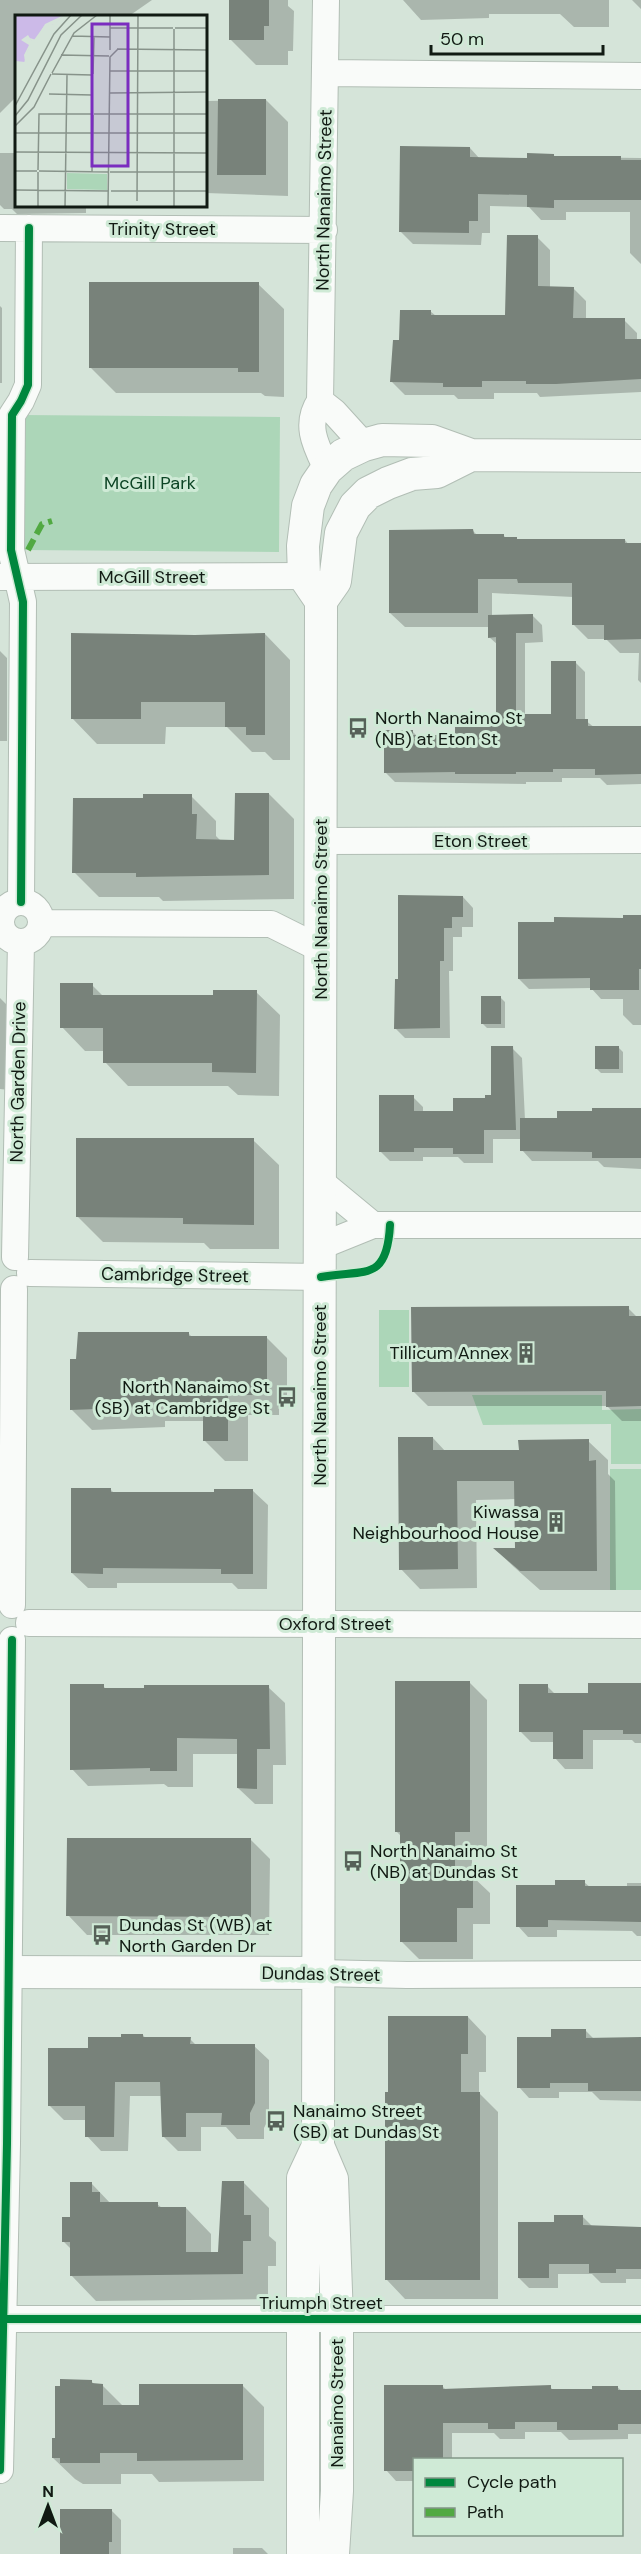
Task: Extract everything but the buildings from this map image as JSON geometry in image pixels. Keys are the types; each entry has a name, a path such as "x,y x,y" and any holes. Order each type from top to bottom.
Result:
{"main road":[{"path":"345,456 382,440 432,441 471,455 641,456"},
{"name":"North Nanaimo Street","path":"312,589 335,581 336,556 344,526 355,506 368,493 412,474 437,472 471,455"},
{"name":"North Nanaimo Street","path":"319,1973 321,842 312,589 303,546 308,506 316,485 345,456"},
{"name":"Dundas Street","path":"4,1972 319,1973"},
{"name":"Nanaimo Street","path":"319,1973 318,2146 332,2179 337,2319 337,2491 333,2554"},
{"name":"Nanaimo Street","path":"303,2554 303,2178 318,2146"}],"street":[{"name":"North Nanaimo Street","path":"326,0 320,401 312,412 313,439 345,456"},
{"path":"325,74 641,76"},
{"name":"Trinity Street","path":"0,228 324,230"},
{"path":"21,902 23,602 9,577 12,415 28,385 29,228"},
{"path":"320,401 334,412 345,456"},
{"name":"McGill Street","path":"9,577 312,589"},
{"name":"Eton Street","path":"321,842 641,840"},
{"path":"21,902 33,906 38,911 41,923 37,934 32,939 21,942 9,939 0,922 1,916 9,905 21,902"},
{"path":"41,923 271,924 321,949"},
{"name":"North Garden Drive","path":"0,2470 4,1972 11,1623 12,1273 21,942"},
{"path":"321,1182 373,1226"},
{"name":"Cambridge Street","path":"12,1273 321,1262 373,1226 641,1226"},
{"name":"Oxford Street","path":"11,1623 641,1625"},
{"name":"Dundas Street","path":"319,1973 641,1974"},
{"name":"Triumph Street","path":"1,2319 641,2319"}],"green space":[{"name":"McGill Park","path":"21,415 280,417 279,552 21,550"},
{"path":"379,1310 409,1310 409,1387 379,1387"},
{"path":"472,1395 602,1395 602,1410 641,1409 641,1464 611,1464 611,1424 483,1425"},
{"path":"610,1469 641,1469 641,1590 610,1590"}],"marked path":[{"path":"28,550 42,524 52,521"}],"cycle path":[{"path":"21,902 23,602 11,550 12,415 28,385 29,228"},
{"path":"321,1277 361,1272 378,1265 388,1244 390,1225"},
{"path":"0,2470 7,2144 12,1640"},
{"path":"0,2319 641,2319"}],"place":[{"name":"North Nanaimo St (NB) at Eton St","path":"358,728"},
{"name":"Tillicum Annex","path":"526,1353"},
{"name":"North Nanaimo St (SB) at Cambridge St","path":"287,1397"},
{"name":"Kiwassa Neighbourhood House","path":"556,1522"},
{"name":"North Nanaimo St (NB) at Dundas St","path":"353,1861"},
{"name":"Dundas St (WB) at North Garden Dr","path":"102,1935"},
{"name":"Nanaimo Street (SB) at Dundas St","path":"276,2121"}]}
